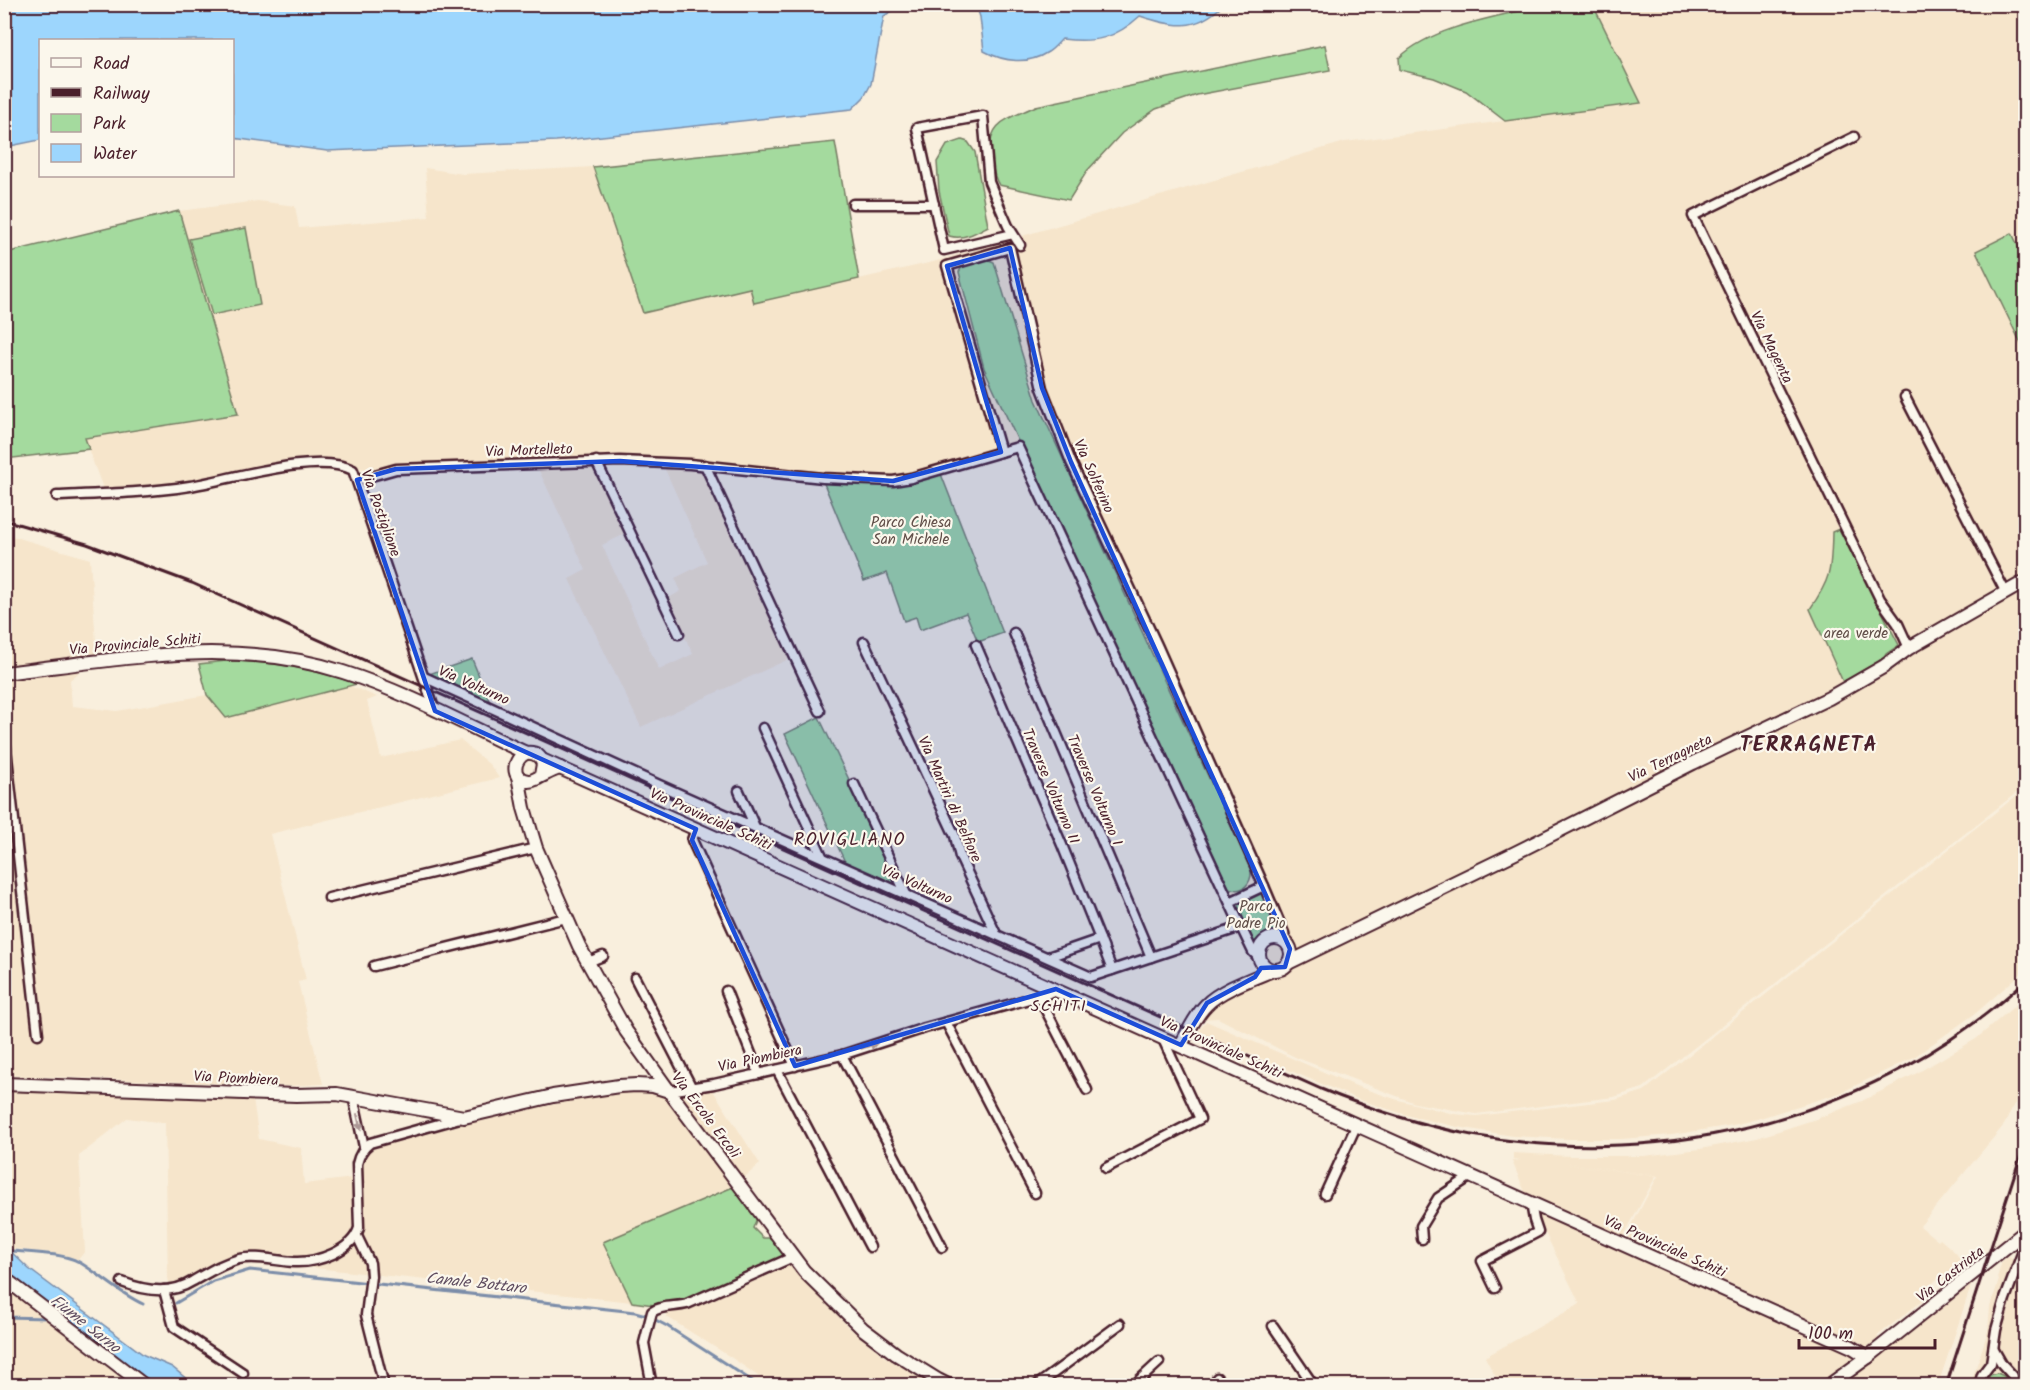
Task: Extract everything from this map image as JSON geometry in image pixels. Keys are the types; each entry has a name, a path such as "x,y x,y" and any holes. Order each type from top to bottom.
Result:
{"street":[{"path":"1013,234 944,250 917,128 983,116 989,182 1008,226 1020,244"},
{"name":"Via Magenta","path":"1854,137 1693,216 1880,599 1898,624 1909,648"},
{"path":"853,204 934,204"},
{"name":"Via Solferino","path":"1000,452 948,266 1010,248 1042,388 1264,886 1288,945"},
{"path":"1905,397 2006,592"},
{"name":"Via Mortelleto","path":"357,480 396,469 596,461 705,465 823,478 893,481 911,478 1018,447 1230,902"},
{"path":"596,461 679,634"},
{"name":"Via Postiglione","path":"57,496 127,494 191,486 272,469 315,464 353,470 435,711"},
{"path":"705,465 820,711"},
{"name":"Via Terragneta","path":"1288,963 1829,698 1883,667 1909,648 2025,581"},
{"name":"Traverse Volturno I","path":"1014,633 1152,957"},
{"name":"Via Martiri di Belfiore","path":"864,642 955,836 960,857 996,934"},
{"name":"Traverse Volturno II","path":"976,645 1062,845 1112,970"},
{"name":"Via Provinciale Schiti","path":"4,673 176,653 211,652 298,661 341,671 377,684 526,753 535,754 542,760 1852,1347 1868,1357"},
{"name":"Via Volturno","path":"424,677 1091,977 1241,927"},
{"path":"763,728 822,856"},
{"path":"4,730 38,1034"},
{"path":"504,743 516,762"},
{"path":"526,753 519,756 515,770 524,780 538,778 560,768"},
{"path":"523,799 526,789 538,778 544,768 542,760"},
{"name":"Via Ercole Ercoli","path":"518,776 526,817 536,848 566,918 627,1031 669,1091 804,1271 863,1329 896,1354 950,1386"},
{"path":"854,784 906,894"},
{"path":"739,791 755,827"},
{"path":"696,829 692,840 795,1066"},
{"path":"329,898 536,848"},
{"path":"1264,886 1230,902 1253,952 1265,964 1280,969 1288,963 1288,945"},
{"path":"374,966 566,918"},
{"path":"1265,964 1260,948 1266,940 1276,938 1288,945 1320,947"},
{"path":"1048,957 1100,939"},
{"path":"588,962 603,956"},
{"path":"1181,1045 1198,1013 1207,1003 1255,977 1265,964"},
{"path":"635,978 692,1088"},
{"name":"Via Piombiera","path":"364,1147 370,1143 464,1117 553,1096 637,1084 669,1091 795,1066 842,1055 946,1022 1039,997 1056,989"},
{"path":"726,991 759,1074"},
{"path":"1039,997 1087,1090"},
{"path":"946,1022 1035,1193"},
{"path":"1106,1168 1200,1119 1162,1037"},
{"path":"842,1055 942,1246"},
{"path":"777,1070 870,1246"},
{"name":"Via Piombiera","path":"4,1084 353,1096 454,1117 464,1117"},
{"path":"122,1282 135,1287 177,1289 208,1271 240,1259 303,1262 344,1249 357,1236 359,1228 357,1164 359,1154 364,1147 353,1096"},
{"path":"1325,1194 1357,1124"},
{"path":"1422,1239 1421,1226 1433,1203 1470,1176"},
{"path":"1495,1288 1482,1261 1538,1232 1532,1203"},
{"name":"Via Castriota","path":"1828,1386 1868,1357 2023,1233"},
{"name":"Via Castriota","path":"1979,1386 1982,1375 1991,1363 1996,1330 2023,1251 2023,1233"},
{"path":"357,1236 370,1263 371,1276 366,1315 384,1386"},
{"path":"652,1386 644,1343 652,1312 658,1308 687,1304 793,1257"},
{"path":"4,1278 145,1386"},
{"path":"164,1290 174,1328 243,1373"},
{"path":"1036,1386 1120,1324"},
{"path":"1273,1326 1314,1386"},
{"path":"1994,1349 2002,1364 2013,1376 2015,1386"},
{"path":"1133,1386 1159,1362"}],"highlighted area":[{"path":"1010,248 1042,388 1071,462 1290,949 1285,967 1261,968 1255,977 1207,1003 1181,1045 1056,989 795,1066 692,840 696,829 435,711 357,480 396,469 620,461 893,481 1001,452 947,266"}],"shaded area":[{"path":"1593,5 2025,5 2025,786 1643,1088 1614,1097 1476,1114 1415,1103 1295,1057 1218,1018 1199,1019 1219,999 1269,975 1022,446 1017,443 902,475 883,476 831,474 701,461 613,457 594,465 625,534 602,545 659,670 693,654 667,599 681,591 675,578 707,562 664,467 703,470 791,658 641,727 569,579 586,570 534,460 375,470 320,463 191,482 104,491 84,438 238,414 179,211 258,201 295,206 299,228 429,217 425,168 463,174 593,167 643,313 751,288 754,303 933,262 1345,142 1641,103"},
{"path":"5,534 90,559 97,657 70,680 72,706 117,711 207,695 226,718 350,686 377,697 367,701 381,758 460,740 490,765 499,778 270,834 306,980 298,982 323,1084 288,1086 5,1075"},
{"path":"2025,789 2025,970 1976,1013 1914,1057 1840,1093 1757,1119 1672,1135 1621,1139 1513,1136 1410,1116 1360,1100 1198,1032 1206,1021 1356,1086 1398,1100 1454,1114 1476,1116 1615,1100 1644,1091"},
{"path":"2025,997 2025,1084 2004,1125 1920,1226 1956,1253 1973,1280 1938,1385 1500,1385 1485,1357 1580,1304 1525,1192 1512,1161 1521,1160 1513,1159 1513,1153 1644,1156 1700,1149 1757,1138 1862,1101 1976,1039","holes":["1555,1162 1658,1176 1626,1236 1862,1343 1866,1348 1879,1338 1877,1336 1935,1291 1932,1284 1937,1279 1946,1288 1858,1358 1617,1248 1656,1176"]},
{"path":"5,1089 253,1099 259,1139 301,1148 304,1184 353,1178 365,1153 378,1145 470,1122 626,1090 642,1093 681,1094 712,1089 760,1164 733,1187 603,1242 632,1302 259,1262 237,1264 218,1271 201,1282 172,1295 168,1278 165,1123 127,1118 79,1156 85,1251 78,1260 64,1255 8,1248 5,1245"},
{"path":"2009,1256 2025,1269 2025,1385 1970,1386 1988,1331 1990,1307 1999,1280 1997,1278 2002,1261"},
{"path":"786,1264 793,1265 848,1327 885,1357 933,1385 771,1385 667,1317 668,1311"},
{"path":"5,1285 130,1385 5,1385"}],"green space":[{"path":"1545,5 1593,5 1641,103 1505,121 1466,91 1434,78 1400,70 1399,58 1430,38 1488,18"},
{"path":"1325,45 1330,70 1197,95 1156,109 1122,133 1087,171 1069,200 999,185 996,178 990,145 996,128 1009,118 1036,106"},
{"path":"962,140 968,142 975,152 988,226 969,235 954,237 949,236 939,191 937,162 947,145"},
{"path":"835,142 859,279 754,303 750,288 643,313 593,167"},
{"path":"179,211 238,414 85,438 89,449 5,459 5,253"},
{"path":"246,228 260,305 212,315 189,239"},
{"path":"2012,233 2025,261 2025,352 1976,251"},
{"path":"984,258 994,262 1036,400 1251,870 1248,883 1238,890 1229,888 984,368 959,272 963,265"},
{"name":"Parco Chiesa San Michele","path":"941,474 1003,633 978,642 966,613 920,630 916,617 904,621 887,573 864,581 823,481 885,485 905,483"},
{"name":"area verde","path":"1839,529 1899,645 1884,658 1843,682 1810,609 1823,589 1829,572 1832,532"},
{"path":"472,659 491,705 433,679 429,674"},
{"path":"226,661 260,662 293,667 357,684 226,718 207,695 199,664"},
{"path":"819,717 901,888 846,864 785,734"},
{"name":"Parco Padre Pio","path":"1264,886 1284,933 1281,939 1271,938 1262,945 1259,958 1230,902"},
{"path":"733,1187 757,1218 753,1228 763,1238 773,1238 785,1254 783,1258 684,1301 654,1305 632,1302 603,1242"},
{"path":"1997,1373 2004,1376 2008,1385 1985,1385 1990,1375"}],"water":[{"path":"5,4 901,5 884,16 871,84 864,97 852,109 556,141 327,151 234,138 234,39 39,39 39,140 5,147"},
{"path":"976,4 1223,5 1213,14 1194,23 1184,25 1163,23 1140,16 1122,30 1104,38 1062,39 1050,51 1040,56 1024,60 1008,60 984,51"},
{"path":"1228,5 1276,5 1252,10"},
{"name":"Fiume Sarno","path":"5,1246 29,1269 144,1355 172,1367 194,1385 155,1385 5,1270"}],"waterway":[{"name":"Canale Bottaro","path":"4,1250 53,1255 79,1262 126,1295 143,1304"},
{"name":"Canale Bottaro","path":"176,1303 213,1281 250,1270 635,1312 667,1326 760,1386"},
{"path":"4,1317 48,1318"}],"railway":[{"path":"4,520 87,544 192,583 1321,1089 1395,1116 1453,1131 1546,1144 1620,1145 1694,1138 1767,1122 1838,1098 1905,1067 1968,1027 2026,980"},
{"path":"1946,1386 2026,1139"}],"district":[{"name":"TERRAGNETA","path":"1809,744"},
{"name":"ROVIGLIANO","path":"850,839"},
{"name":"SCHITI","path":"1059,1005"}]}
